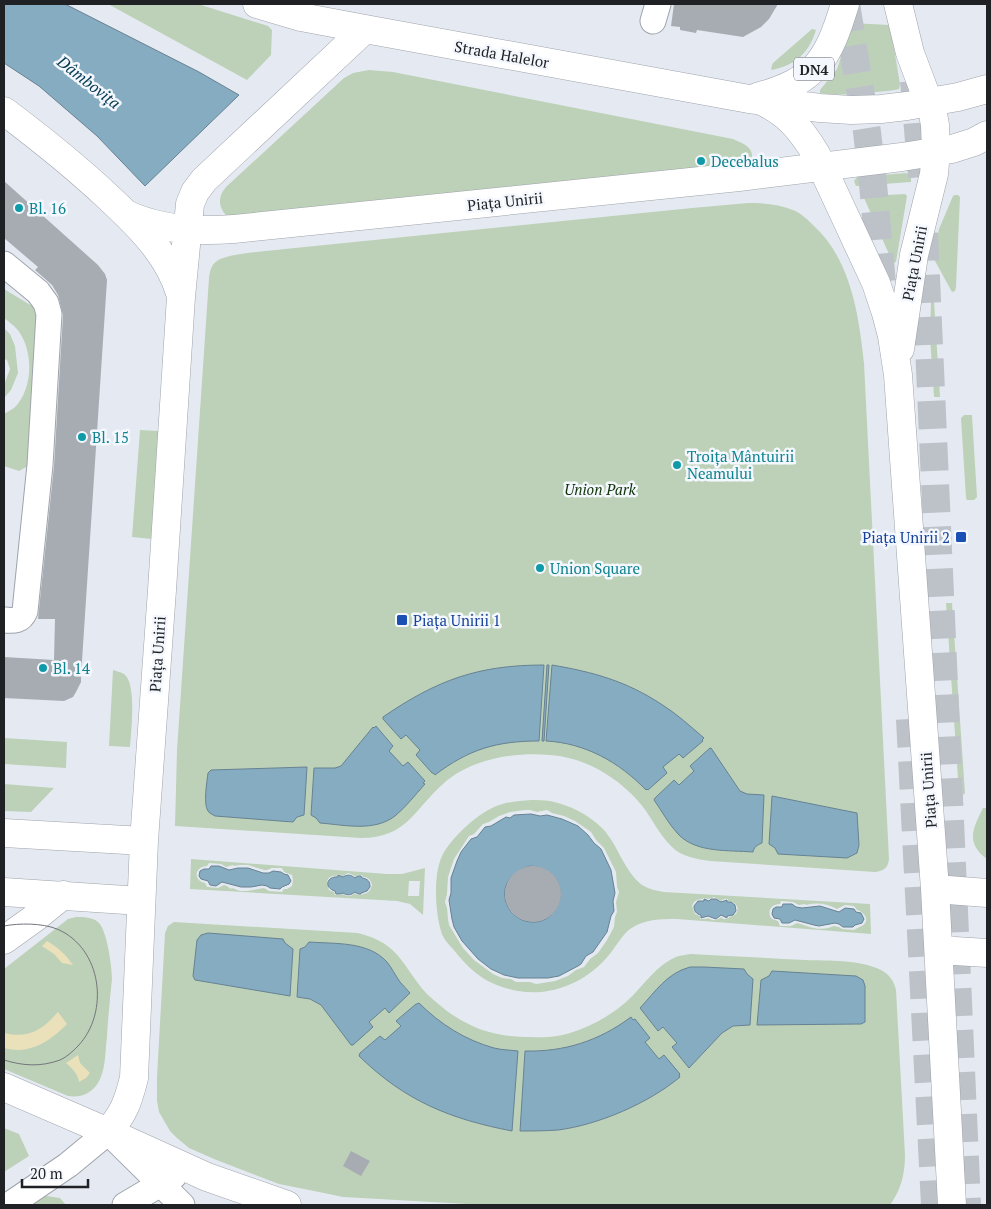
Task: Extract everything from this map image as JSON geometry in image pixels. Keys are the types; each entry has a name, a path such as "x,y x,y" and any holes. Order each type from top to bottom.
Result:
{"main road":[{"name":"Strada Halelor","path":"257,4 303,10 365,29 754,100"},
{"name":"DN4","path":"754,100 796,83 817,66 834,38 845,4"},
{"name":"Piața Unirii","path":"898,4 910,53 929,102 935,125 936,152 934,174 914,255 902,332 898,375"},
{"name":"Piața Unirii","path":"174,1172 140,1130 133,1118 132,1104 144,841 188,213 192,197 204,180 365,29"},
{"path":"754,100 820,108 880,109 958,97 987,89"},
{"name":"Piața Unirii","path":"754,100 780,111 789,118 811,145 876,283 892,336 898,375 935,889 952,1205"},
{"path":"4,111 92,182 126,214 152,242 165,260 175,279 181,297"},
{"path":"936,152 964,146 987,135"},
{"name":"Piața Unirii","path":"187,230 234,229 739,177 936,152"},
{"path":"126,214 158,225 187,230"},
{"path":"4,833 144,841"},
{"path":"935,889 987,893"},
{"path":"4,892 141,901"},
{"path":"4,940 63,895"},
{"path":"939,950 987,953"},
{"name":"Piața Unirii","path":"134,1078 128,1102 119,1119 108,1132 174,1172 207,1177 287,1205"},
{"path":"4,1087 108,1132"}],"street":[{"path":"4,264 38,292 46,303 49,314 40,465 25,610 21,618 4,620"},
{"path":"9,1205 68,1164 108,1132"},
{"path":"125,1205 174,1172 182,1205"}],"green space":[{"path":"108,4 198,4 268,26 272,30 271,55 247,80"},
{"path":"851,23 890,25 900,84 899,89 848,94 820,93 820,90 837,69"},
{"path":"812,29 816,30 813,38 800,57 794,62 771,70 773,63"},
{"path":"369,70 393,72 733,139 751,150 752,158 750,163 229,218 223,211 220,203 221,195 226,187 344,78 353,73"},
{"path":"906,173 911,176 911,182 856,186 854,181 857,177"},
{"path":"905,194 907,196 896,262 893,263 864,198 867,196"},
{"path":"955,195 960,197 956,287 955,291 952,292 935,261 934,255 939,229"},
{"name":"Union Park","path":"748,203 782,206 799,213 812,224 827,240 837,255 845,272 856,308 864,363 888,865 881,871 875,872 710,861 690,857 680,853 667,842 643,806 609,776 598,769 575,760 536,754 493,759 479,763 454,775 408,821 389,833 376,837 361,838 175,826 177,750 209,278 211,268 215,263 222,258 239,254"},
{"path":"4,289 32,306 39,314 30,465 19,471 4,466 4,414 14,408 21,400 28,380 29,357 22,336 4,318"},
{"path":"931,301 934,301 940,397 934,397 930,337"},
{"path":"4,328 10,334 15,346 18,373 11,390 4,398 4,385 10,369 7,360 4,359"},
{"path":"964,415 972,415 977,497 974,500 967,500 966,498 961,418"},
{"path":"140,430 159,431 152,539 132,537"},
{"path":"946,603 952,603 965,793 962,796 959,795"},
{"path":"113,670 124,674 131,687 132,720 130,747 109,746"},
{"path":"4,738 67,742 66,768 4,764"},
{"path":"4,784 54,788 31,812 4,811"},
{"path":"533,800 557,803 591,818 608,834 635,879 647,888 664,892 870,904 871,934 677,919 653,920 641,923 630,929 600,965 580,980 568,985 543,992 531,992 518,991 497,985 481,977 467,965 443,936 437,906 437,873 446,849 472,821 498,805","holes":["525,810 537,812 547,810 575,821 591,832 604,848 616,872 619,892 616,902 617,912 614,927 598,953 584,967 568,976 555,981 536,984 516,982 511,979 502,978 493,974 474,960 463,948 449,925 445,902 448,877 454,859 469,836 474,834 483,824 499,816","714,897 721,901 728,899 728,901 736,905 738,909 736,914 727,919 721,917 715,920 708,918 700,919 700,916 695,914 692,906 697,900","781,901 793,902 799,905 818,904 837,909 845,905 854,906 866,916 866,921 865,924 854,930 834,926 824,929 815,928 797,923 791,926 780,926 778,921 772,919 769,914 772,907 780,904"]},
{"path":"983,808 987,808 987,859 980,853 973,841 976,822"},
{"path":"191,859 387,874 402,874 425,868 423,915 410,904 397,901 190,889","holes":["209,863 221,864 226,867 248,865 264,870 282,868 284,872 292,875 292,886 284,889 282,892 269,891 264,888 240,891 224,885 218,888 207,887 205,883 198,879 197,871","348,873 356,877 362,875 370,880 371,889 362,895 355,893 349,896 343,894 335,895 334,892 329,890 327,882 330,877 337,876 338,874 343,876","409,881 420,881 419,896 408,896"]},
{"path":"76,917 93,919 101,926 108,949 112,979 104,1067 101,1078 92,1090 85,1094 81,1096 68,1096 4,1069 4,969 68,919"},
{"path":"174,922 358,933 383,943 392,949 427,994 457,1018 487,1032 520,1037 556,1036 577,1031 592,1024 626,1002 668,961 682,955 843,961 872,966 889,976 896,990 905,1155 900,1188 890,1205 485,1205 343,1197 279,1184 189,1148 170,1131 159,1112 157,1077 165,933 168,926"},
{"path":"4,1128 19,1134 29,1156 4,1172"},
{"path":"40,1195 60,1198 66,1205 25,1205"}],"sand":[{"path":"47,941 62,952 73,965 62,963 54,954 42,946"},
{"path":"58,1012 67,1024 51,1038 40,1045 26,1049 4,1048 4,1033 21,1035 34,1032 46,1024"},
{"path":"78,1055 80,1063 90,1073 79,1082 76,1074 66,1063"}],"water":[{"name":"Dâmbovița","path":"4,4 65,4 199,72 239,95 145,186 97,136 39,86 4,63"},
{"path":"544,665 539,741 524,741 484,748 460,759 435,775 416,755 420,750 406,735 401,739 383,719 383,717 422,693 459,677 499,668"},
{"path":"547,665 549,665 544,741 542,741"},
{"path":"552,665 609,678 635,689 678,716 704,738 703,741 683,758 679,754 663,767 667,773 646,790 613,763 588,750 546,741"},
{"path":"376,726 393,746 389,751 403,766 408,762 425,781 423,783 425,784 403,809 387,821 369,826 320,823 311,815 314,768 335,768 341,766 373,727"},
{"path":"710,748 740,791 747,794 764,795 762,843 756,846 753,852 704,848 686,841 672,827 654,800 674,780 679,785 694,771 690,766"},
{"path":"307,767 304,815 297,817 293,822 215,816 208,811 206,798 207,782 208,773 211,770"},
{"path":"772,796 857,813 859,845 857,853 847,858 778,854 775,848 769,844"},
{"path":"514,815 547,815 578,826 601,849 611,870 615,893 613,901 614,911 607,932 593,952 586,956 581,964 559,976 518,978 504,975 491,969 478,959 462,941 454,927 449,900 451,878 461,852 471,839 477,837 485,827","holes":["530,866 545,870 555,878 560,888 560,899 556,909 549,917 538,922 522,920 515,916 505,900 508,881 523,868"]},
{"path":"211,866 219,866 229,870 248,868 263,873 281,872 288,875 291,881 280,889 262,885 241,887 222,882 216,886 210,885 208,881 201,879 199,876 200,871 209,869"},
{"path":"530,868 543,871 553,877 559,893 553,911 536,921 525,920 516,914 509,906 506,895 508,884 515,875"},
{"path":"338,875 343,877 349,875 355,878 361,876 370,883 370,887 361,894 355,892 349,895 343,893 336,894 329,887 328,882 331,878 338,877"},
{"path":"704,899 709,901 716,899 721,902 727,900 727,902 735,905 736,911 733,915 727,916 727,918 721,915 716,919 708,916 701,918 701,915 695,911 694,906 698,901 704,901"},
{"path":"783,904 792,904 802,908 820,906 839,912 845,908 854,909 856,912 861,913 864,919 862,923 853,927 843,927 835,923 819,926 795,920 789,923 782,923 780,919 774,918 772,914 773,909 782,907"},
{"path":"208,933 283,939 293,949 290,996 195,980 193,976 197,940 201,935"},
{"path":"309,942 351,945 370,950 387,962 410,993 389,1013 385,1008 369,1022 373,1027 351,1045 321,1005 310,999 297,997 300,949"},
{"path":"690,967 744,969 753,979 750,1025 733,1026 722,1033 689,1068 672,1047 677,1043 663,1027 658,1031 640,1008 668,978"},
{"path":"772,971 856,976 863,980 865,986 865,1022 861,1024 757,1025 761,980 769,976"},
{"path":"419,1003 444,1024 473,1041 503,1050 518,1051 512,1131 468,1121 429,1106 394,1085 359,1056 380,1036 385,1040 401,1026 396,1021"},
{"path":"631,1017 633,1020 635,1019 650,1038 645,1042 659,1059 664,1055 680,1074 680,1077 653,1096 606,1118 558,1130 520,1131 525,1051 567,1047 594,1039"}],"building":[{"path":"674,4 778,4 769,19 761,27 743,37 697,30 696,33 671,26"},
{"name":"Bl. 15","path":"4,181 98,265 107,280 81,682 73,697 64,701 4,698 4,657 54,660 55,619 38,619 54,466 63,315 58,295 52,285 35,270 38,267 4,238"},
{"path":"533,866 544,868 553,874 559,883 561,894 559,905 553,914 544,920 533,922 522,920 513,914 507,905 505,894 507,883 513,874 522,868"},
{"path":"351,1151 370,1161 361,1176 343,1166"}],"tunnel":[{"path":"846,4 867,132 883,295"},
{"path":"914,81 922,177"},
{"path":"924,233 967,1205"},
{"path":"910,719 935,1205"}],"tram line":[{"path":"4,926 16,924 44,926 57,929 72,938 84,951 92,965 97,999 95,1016 88,1032 78,1046 65,1057 39,1065 18,1064 4,1060"}],"place":[{"name":"Decebalus","path":"701,161"},
{"name":"Bl. 16","path":"19,208"},
{"name":"Bl. 15","path":"82,437"},
{"name":"Troița Mântuirii Neamului","path":"677,465"},
{"name":"Piața Unirii 2","path":"961,537"},
{"name":"Union Square","path":"540,568"},
{"name":"Piața Unirii 1","path":"402,620"},
{"name":"Bl. 14","path":"43,668"}]}
